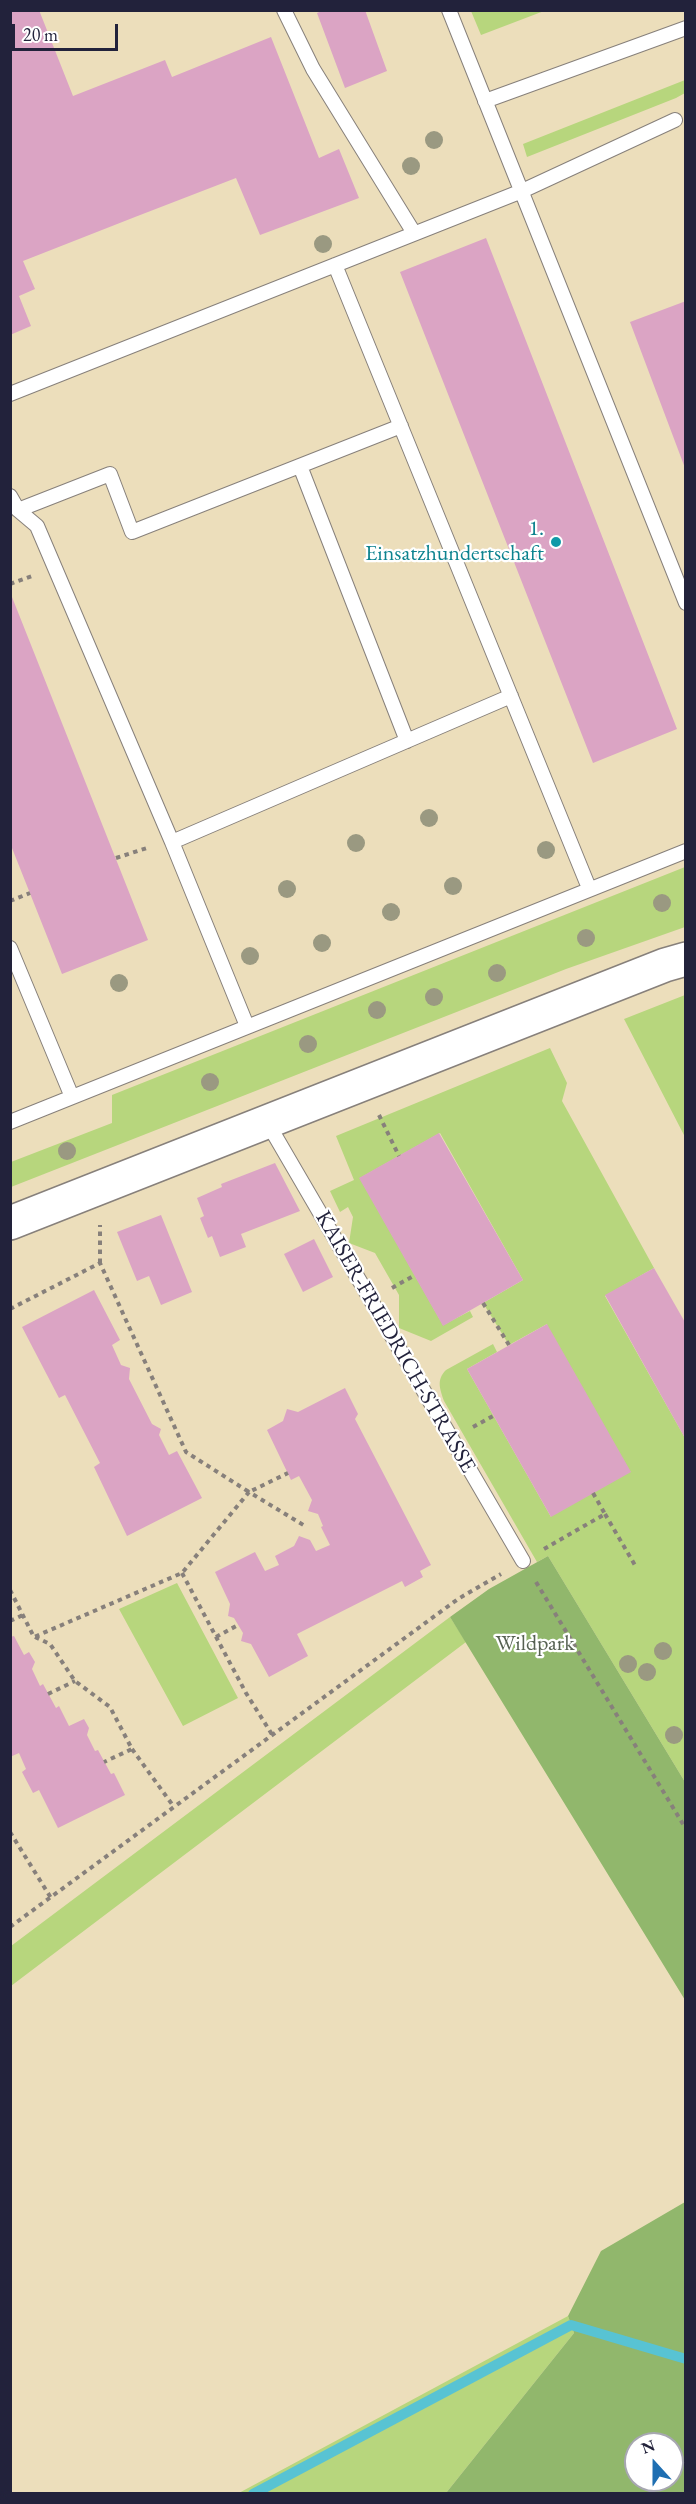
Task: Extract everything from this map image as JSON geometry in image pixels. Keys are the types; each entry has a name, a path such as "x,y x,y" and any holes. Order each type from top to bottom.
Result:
{"street":[{"path":"10,1223 686,959"}],"lane":[{"path":"284,10 314,69 414,232"},
{"path":"449,10 686,603"},
{"path":"485,101 686,28"},
{"path":"10,394 522,191 675,120"},
{"path":"335,265 589,888"},
{"path":"18,510 110,474 132,532 401,426"},
{"path":"300,466 407,741"},
{"path":"10,496 18,510 38,526 248,1026"},
{"path":"172,842 511,696"},
{"path":"10,1122 686,851"},
{"path":"10,948 72,1097"},
{"name":"KAISER-FRIEDRICH-STRASSE","path":"267,1122 523,1561"}],"path":[{"path":"116,858 172,842"},
{"path":"10,901 30,892"},
{"path":"375,1106 399,1155"},
{"path":"10,1309 100,1263 186,1452 305,1526"},
{"path":"483,1303 509,1345"},
{"path":"34,1637 182,1573 249,1492 288,1473"},
{"path":"593,1493 636,1567"},
{"path":"10,1927 458,1599 606,1514"},
{"path":"523,1561 686,1829"},
{"path":"182,1573 246,1693 273,1736"},
{"path":"10,1590 34,1637 50,1644 75,1681 110,1707 132,1749 174,1807"},
{"path":"10,1621 23,1615"},
{"path":"216,1637 238,1625"},
{"path":"48,1694 75,1681"},
{"path":"104,1762 132,1749"},
{"path":"10,1832 51,1898"}],"green space":[{"path":"471,11 544,11 481,35"},
{"path":"685,80 685,93 676,98 527,157 523,144"},
{"path":"685,867 685,927 566,969 11,1187 11,1162 112,1123 112,1095"},
{"path":"685,995 685,1137 624,1019"},
{"path":"550,1048 567,1083 562,1101 654,1268 605,1296 685,1438 685,1782 548,1556 537,1562 444,1401 440,1381 446,1370 493,1344 497,1352 467,1369 551,1517 547,1324 509,1345 483,1303 523,1280 440,1133 360,1178 443,1325 470,1311 473,1317 431,1341 399,1328 399,1295 375,1253 349,1243 353,1217 348,1207 340,1212 330,1191 354,1180 336,1136"},
{"name":"Wildpark","path":"548,1556 685,1782 685,2000 450,1617 489,1589"},
{"path":"177,1583 238,1698 183,1726 119,1609"},
{"path":"450,1617 466,1642 11,1986 11,1946"},
{"path":"685,2202 685,2493 446,2493 574,2333 568,2316 601,2251"},
{"path":"568,2316 574,2333 446,2493 237,2494"}],"building":[{"path":"10,10 39,10 73,96 165,60 172,77 271,37 319,158 339,149 359,198 260,235 236,178 135,217 23,261 35,289 19,296 31,326 10,335"},
{"path":"324,10 365,10 387,71 345,88 317,13"},
{"name":"1. Einsatzhundertschaft","path":"486,238 677,729 593,763 400,272"},
{"path":"686,301 686,467 685,468 630,322"},
{"path":"10,592 148,940 62,974 10,843"},
{"path":"439,1133 523,1280 443,1326 359,1178"},
{"path":"275,1163 300,1211 241,1234 246,1247 220,1257 212,1236 208,1238 200,1218 204,1216 197,1198 222,1187 221,1184"},
{"path":"161,1215 192,1292 161,1305 149,1276 137,1281 117,1232"},
{"path":"314,1239 333,1277 303,1292 284,1254"},
{"path":"654,1268 686,1324 686,1440 605,1295"},
{"path":"94,1290 120,1340 112,1345 121,1365 130,1368 129,1379 152,1424 161,1429 159,1435 169,1455 177,1451 202,1498 127,1536 94,1467 100,1463 65,1395 59,1398 22,1327"},
{"path":"547,1324 631,1472 551,1517 467,1369"},
{"path":"345,1388 358,1414 355,1419 431,1565 420,1571 423,1577 405,1587 402,1581 297,1634 308,1656 269,1677 251,1644 241,1641 243,1633 234,1618 228,1616 230,1604 215,1572 255,1552 265,1571 279,1565 275,1556 294,1546 299,1536 310,1540 316,1551 330,1545 321,1527 323,1526 318,1514 308,1511 312,1500 299,1476 291,1480 267,1430 283,1421 287,1409 298,1412"},
{"path":"14,1636 24,1655 29,1652 35,1662 32,1669 40,1686 43,1684 56,1708 59,1706 69,1726 84,1719 89,1728 87,1735 95,1751 98,1750 111,1774 114,1773 125,1795 58,1828 39,1790 33,1793 22,1772 26,1769 19,1753 10,1757 10,1637"}],"waterway":[{"path":"253,2494 571,2325 686,2359"}],"place":[{"name":"1. Einsatzhundertschaft","path":"556,542"}]}
